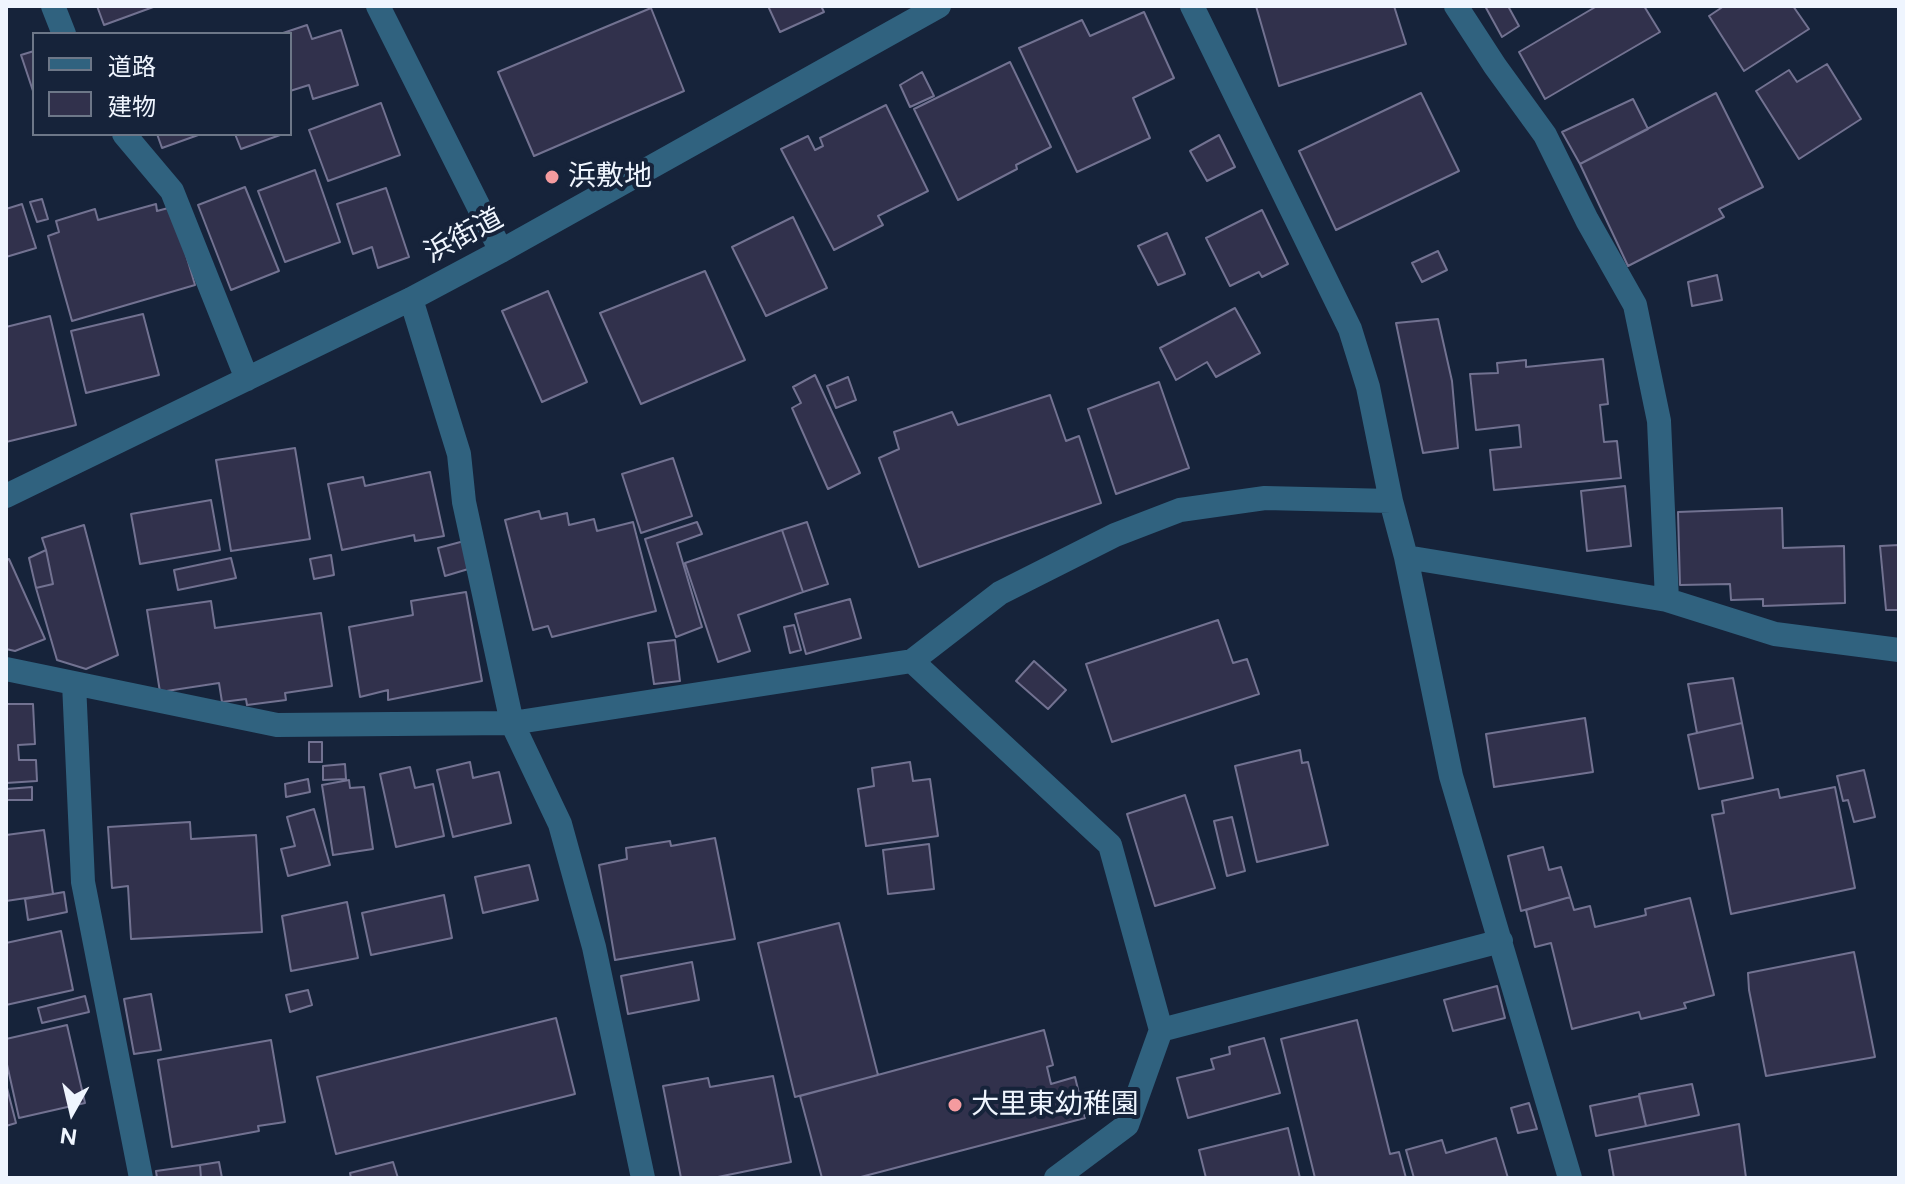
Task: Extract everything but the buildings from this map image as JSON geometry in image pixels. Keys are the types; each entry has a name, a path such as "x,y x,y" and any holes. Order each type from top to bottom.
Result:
{"street":[{"path":"53,6 63,32"},
{"path":"378,6 501,251"},
{"name":"浜街道","path":"6,496 411,299 939,6"},
{"path":"1192,6 1350,329 1368,387 1451,776 1570,1178"},
{"path":"1456,6 1545,135 1587,220 1635,305 1659,421 1667,600"},
{"path":"126,136 172,191 247,379"},
{"path":"411,299 459,454 464,502 512,723 560,824 594,947 643,1178"},
{"path":"6,669 277,725 512,723 912,661 1000,593 1115,535 1180,510 1265,498 1391,501"},
{"path":"1406,557 1667,600 1775,634 1899,650"},
{"path":"912,661 1110,845 1161,1030 1127,1125 1056,1178"},
{"path":"74,683 83,882 141,1178"},
{"path":"1161,1030 1501,941"}],"place":[{"name":"浜敷地","path":"552,177"},
{"name":"大里東幼稚園","path":"955,1105"}]}
